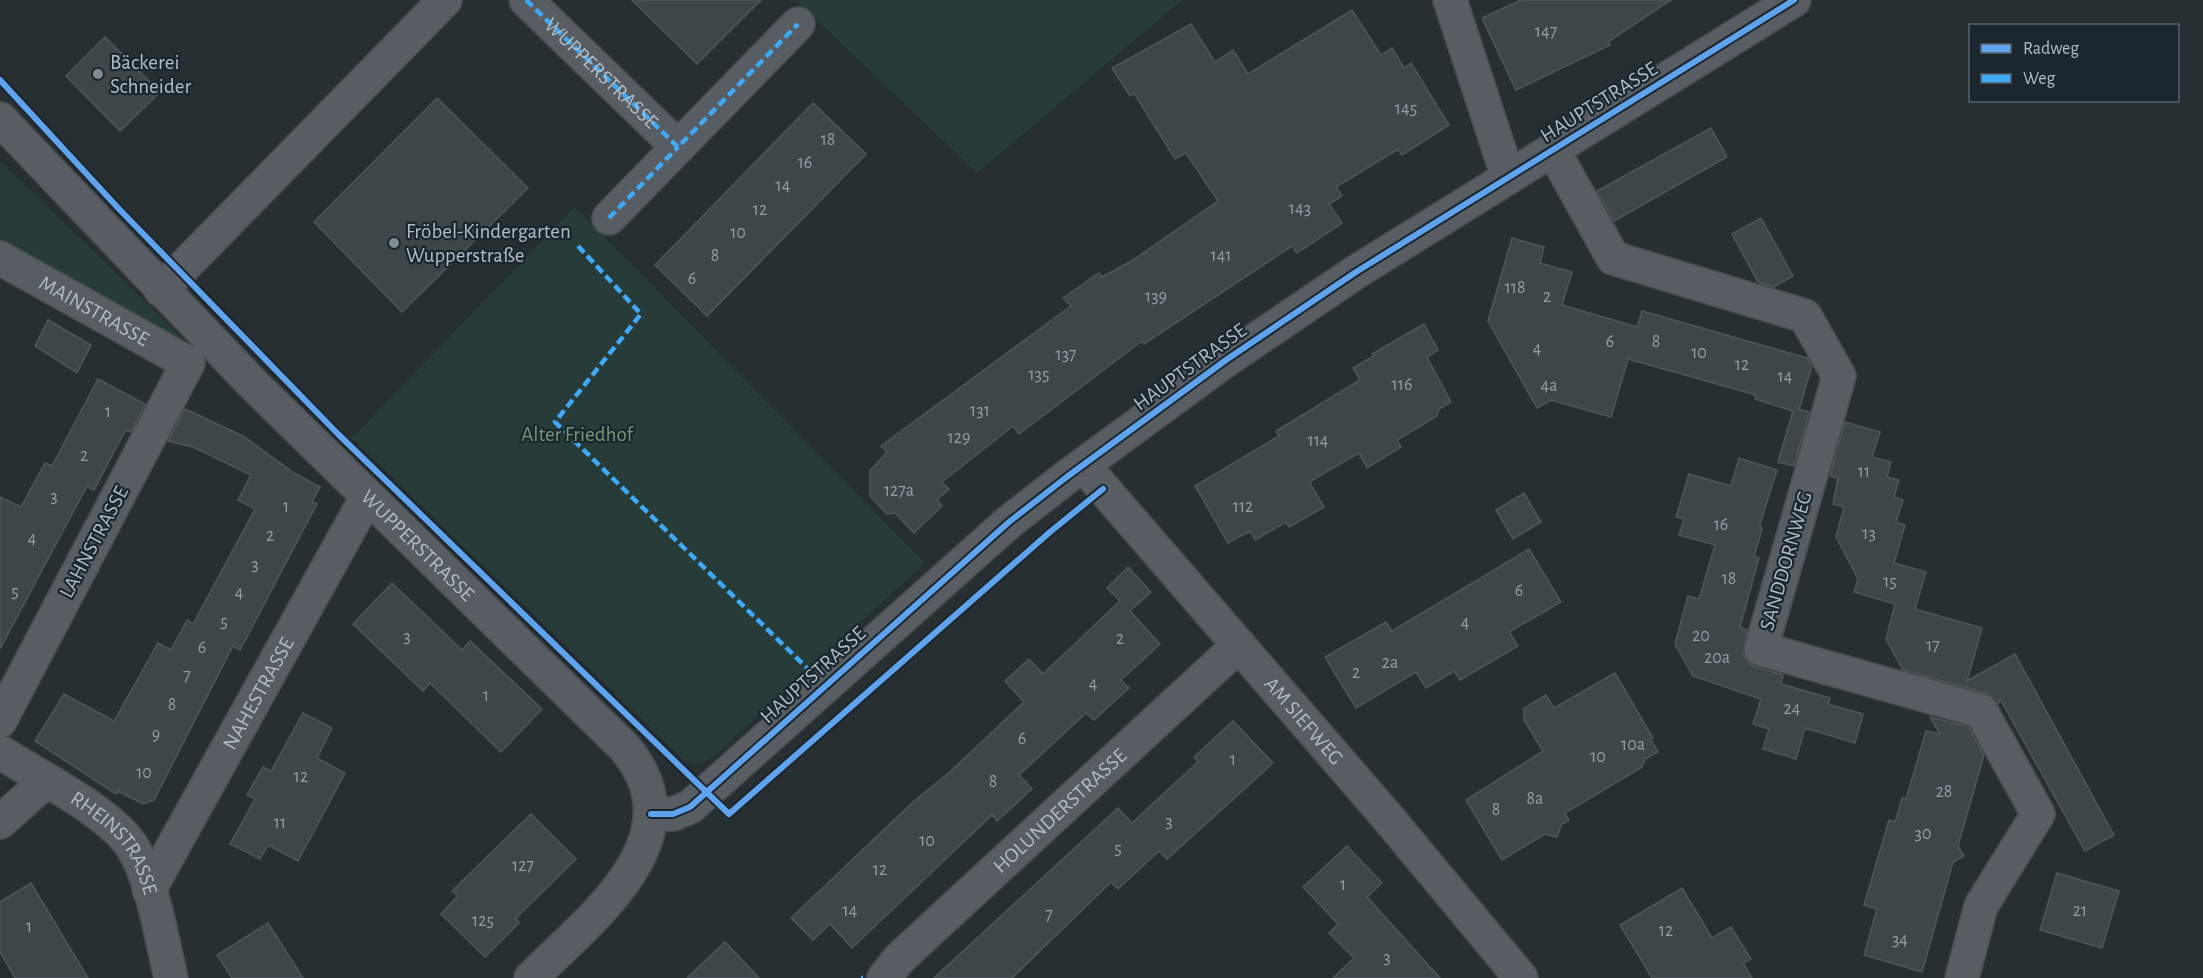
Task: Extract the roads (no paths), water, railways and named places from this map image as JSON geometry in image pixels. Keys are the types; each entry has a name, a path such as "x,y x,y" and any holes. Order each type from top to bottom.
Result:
{"street":[{"path":"161,290 445,0"},
{"name":"WUPPERSTRASSE","path":"526,0 678,147"},
{"path":"1450,0 1508,177"},
{"name":"HAUPTSTRASSE","path":"651,814 662,815 684,810 707,793 977,550 1083,465 1253,341 1356,272 1794,0"},
{"name":"WUPPERSTRASSE","path":"609,218 798,24"},
{"name":"WUPPERSTRASSE","path":"0,119 161,290 367,497 624,747 645,775 650,791 651,814"},
{"name":"SANDDORNWEG","path":"1553,150 1613,258 1805,316 1839,376 1761,649 1981,711 2038,814 1981,906 1962,978"},
{"name":"MAINSTRASSE","path":"2,265 188,363"},
{"name":"LAHNSTRASSE","path":"0,721 188,363"},
{"name":"AM SIEFWEG","path":"1083,465 1389,819 1516,976"},
{"name":"NAHESTRASSE","path":"149,890 367,497"},
{"name":"HOLUNDERSTRASSE","path":"884,978 899,959 1239,645"},
{"name":"RHEINSTRASSE","path":"0,752 120,832 136,854 149,890 171,978"},
{"path":"0,822 46,781"},
{"path":"531,978 621,886 641,851 651,814"}],"place":[{"name":"Bäckerei Schneider","path":"98,74"},
{"name":"Fröbel-Kindergarten Wupperstraße","path":"394,243"}],"park label":[{"name":"Alter Friedhof","path":"577,434"}]}
